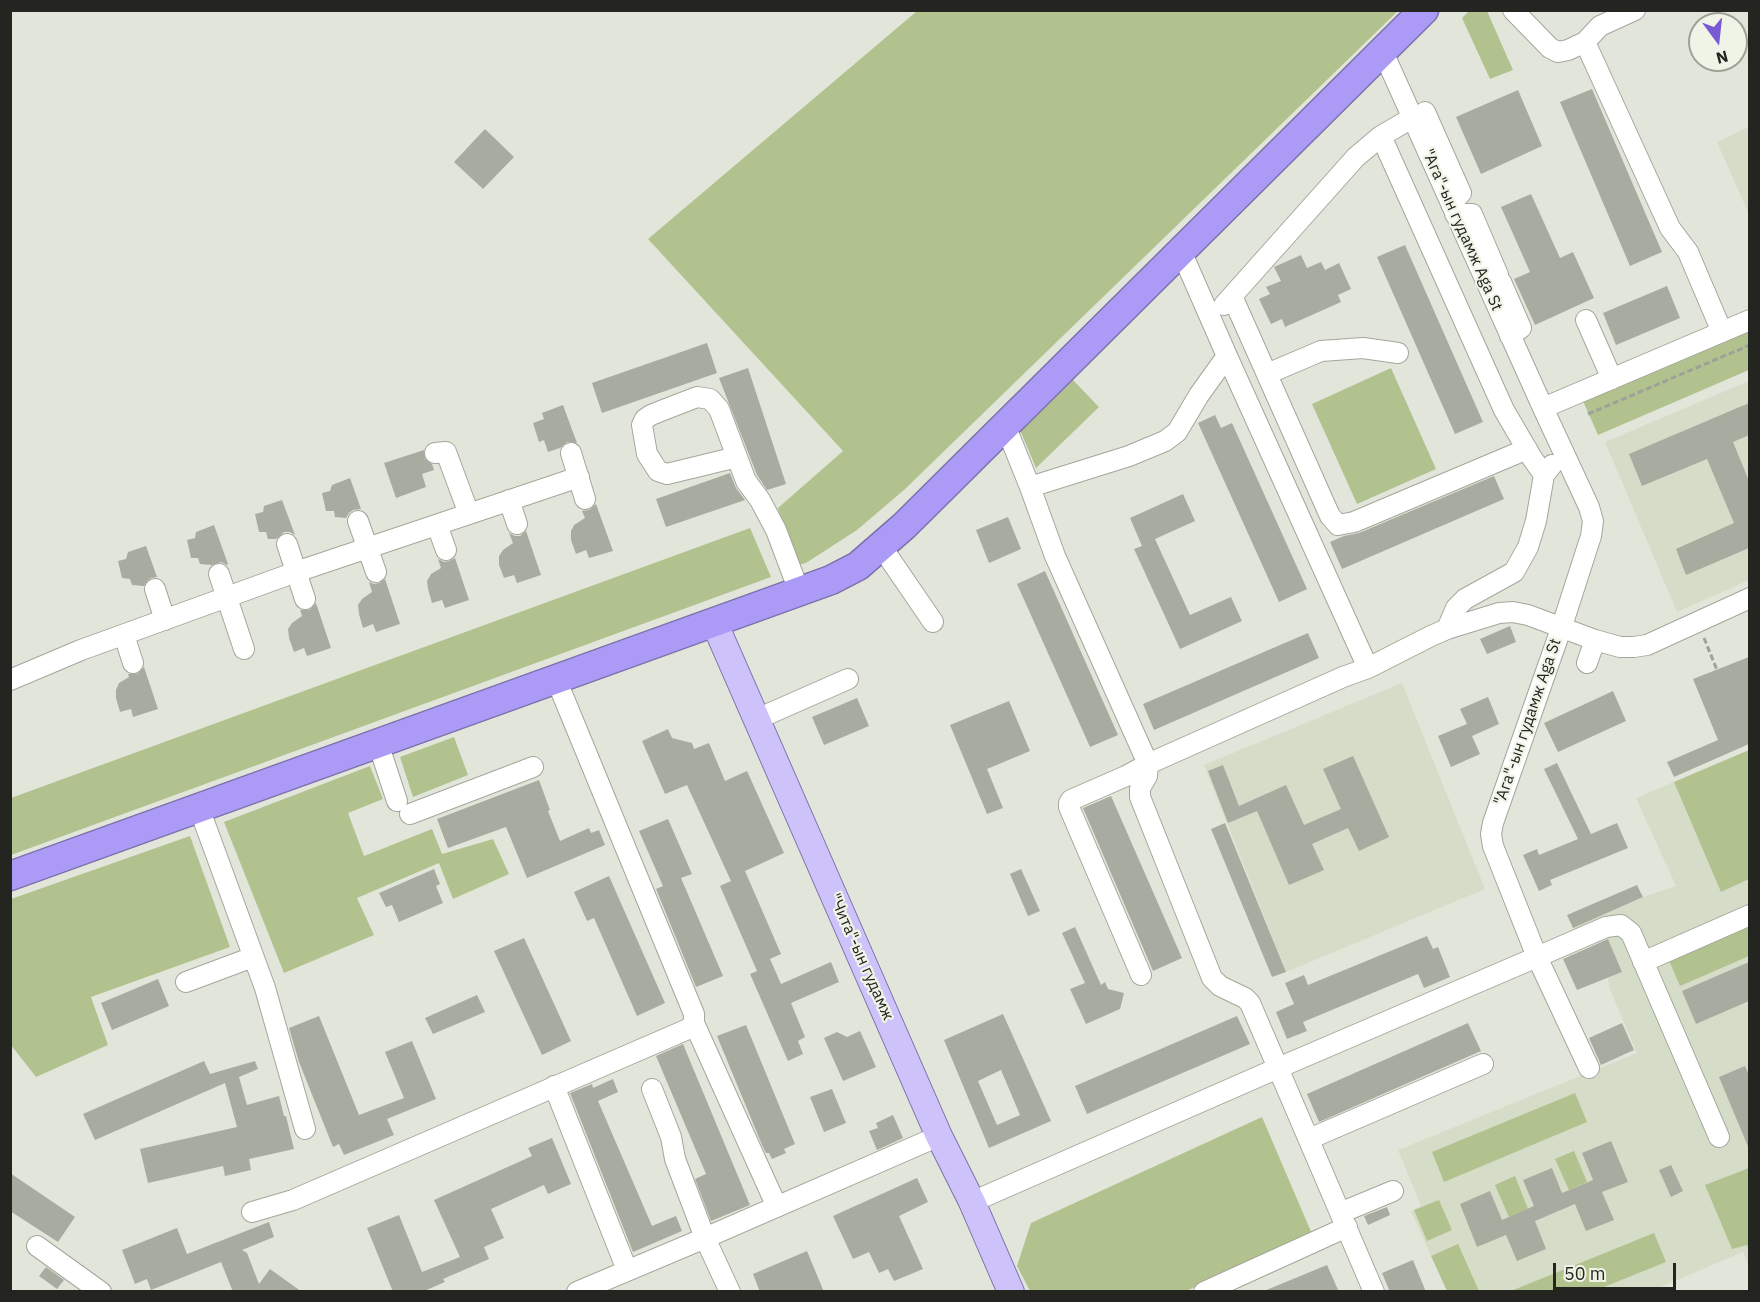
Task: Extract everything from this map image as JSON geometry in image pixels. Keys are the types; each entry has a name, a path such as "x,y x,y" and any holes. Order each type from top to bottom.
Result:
{"highway":[{"path":"10,876 831,580 858,566 1005,425 1424,10"}],"main road":[{"name":"\"Чита\"-ын гудамж","path":"714,622 753,723 1011,1292"}],"street":[{"path":"1513,10 1550,48 1558,52 1585,42 1600,26 1635,10"},
{"path":"1585,42 1670,228 1688,252 1722,332"},
{"name":"\"Ага\"-ын гудамж Aga St","path":"1383,52 1418,115 1453,209 1491,277 1510,336 1589,507 1593,521 1591,536 1562,626 1491,834 1537,957 1589,1068"},
{"path":"1210,320 1356,157 1381,136 1418,115"},
{"path":"1381,136 1504,410 1544,475"},
{"path":"1180,251 1368,668"},
{"path":"1232,296 1330,516 1338,525 1354,522 1527,449"},
{"path":"1586,320 1612,379"},
{"path":"1543,408 1749,320"},
{"path":"1267,374 1321,351 1363,348 1398,353"},
{"path":"1030,487 1130,456 1165,441 1177,432 1199,395 1227,356"},
{"path":"737,457 667,474 658,471 647,454 642,425 651,415 697,397 710,399 718,409 737,457 746,481 760,500 776,530 799,591"},
{"path":"1005,425 1055,556 1148,764 1147,776 1140,788 1140,797 1212,978 1220,986 1250,1002 1374,1292"},
{"path":"1447,630 1456,608 1465,598 1514,572 1528,547 1536,521 1544,475 1563,451"},
{"path":"435,453 446,452 469,514"},
{"path":"571,453 585,499"},
{"path":"10,680 81,650 296,572 579,477"},
{"path":"509,500 517,524"},
{"path":"358,521 376,572"},
{"path":"437,525 446,550"},
{"path":"287,544 305,599"},
{"path":"881,546 933,622"},
{"path":"219,574 244,649"},
{"path":"155,589 165,620"},
{"path":"1141,975 1069,803 1148,764 1368,668 1447,630 1499,614 1513,612 1528,615 1595,640 1634,647 1647,645 1749,597"},
{"path":"124,635 133,663"},
{"path":"1587,663 1595,640"},
{"path":"556,679 694,1014 694,1023 777,1207"},
{"path":"753,723 848,679"},
{"path":"378,743 403,808 533,767"},
{"path":"199,808 265,988 305,1129"},
{"path":"1643,962 1749,915"},
{"path":"972,1202 1606,927 1621,925 1631,933 1719,1137"},
{"path":"186,982 254,957"},
{"path":"252,1212 293,1200 688,1029 694,1023"},
{"path":"1309,1139 1483,1064"},
{"path":"554,1086 627,1270"},
{"path":"652,1089 705,1238 730,1292"},
{"path":"577,1292 939,1136"},
{"path":"1204,1292 1345,1223 1393,1191"},
{"path":"37,1246 101,1292"}],"path":[{"path":"1588,414 1749,345"},
{"path":"1701,632 1717,670"}],"shaded area":[{"path":"1749,127 1749,214 1717,142"},
{"path":"1749,381 1749,580 1677,612 1605,442"},
{"path":"1402,683 1485,889 1286,972 1204,765"},
{"path":"1749,750 1749,1266 1743,1252 1651,1291 1447,1291 1411,1211 1421,1206 1398,1150 1637,1053 1609,987 1608,978 1622,972 1608,939 1593,944 1573,927 1643,897 1676,886 1636,798"}],"green space":[{"path":"917,11 1398,11 904,490 857,530 806,563 795,566 778,508 843,451 648,239"},
{"path":"1469,11 1487,11 1513,70 1490,79 1462,18"},
{"path":"1749,329 1749,370 1598,435 1583,401"},
{"path":"1391,368 1436,469 1357,504 1312,404"},
{"path":"1071,378 1099,407 1036,468 1020,430"},
{"path":"750,528 771,577 11,855 11,798"},
{"path":"454,737 468,775 413,797 400,757"},
{"path":"1749,750 1749,879 1721,892 1674,782"},
{"path":"370,766 383,799 348,813 364,856 432,829 442,854 493,839 509,874 453,899 439,863 357,898 374,935 284,973 224,822"},
{"path":"190,836 230,947 91,997 108,1045 36,1077 11,1045 11,899"},
{"path":"1749,922 1749,956 1680,986 1668,958"},
{"path":"1575,1093 1587,1122 1444,1182 1432,1152"},
{"path":"1262,1117 1312,1234 1186,1291 1030,1291 1017,1266 1031,1223"},
{"path":"1574,1151 1587,1182 1569,1190 1555,1159"},
{"path":"1749,1168 1749,1251 1747,1245 1732,1249 1705,1185"},
{"path":"1515,1176 1528,1209 1509,1217 1495,1185"},
{"path":"1439,1200 1452,1230 1427,1241 1414,1210"},
{"path":"1654,1233 1666,1262 1594,1291 1511,1291"},
{"path":"1458,1244 1479,1291 1447,1291 1431,1256"}],"building":[{"path":"1592,89 1662,252 1630,266 1560,102"},
{"path":"1518,90 1542,146 1481,174 1456,117"},
{"path":"485,129 514,157 483,189 454,162"},
{"path":"1531,194 1560,258 1573,252 1594,298 1535,325 1514,279 1530,272 1501,207"},
{"path":"1405,245 1483,422 1455,434 1377,257"},
{"path":"1301,255 1307,268 1321,262 1325,270 1339,263 1351,289 1338,295 1341,302 1285,327 1282,319 1271,324 1259,299 1270,294 1266,287 1281,281 1274,267"},
{"path":"1667,286 1680,318 1616,345 1603,313"},
{"path":"707,343 717,373 602,413 592,383"},
{"path":"748,368 786,484 767,490 757,475 719,378"},
{"path":"1749,403 1749,435 1733,442 1749,481 1749,548 1686,575 1676,549 1734,523 1707,459 1642,486 1629,454"},
{"path":"563,405 577,443 567,442 560,448 548,452 544,440 539,442 533,423 544,419 542,413"},
{"path":"1215,415 1221,428 1232,423 1307,589 1279,602 1198,423"},
{"path":"424,450 425,459 432,464 434,470 422,474 426,487 396,498 384,463"},
{"path":"730,473 736,488 745,500 666,527 656,499"},
{"path":"1494,476 1504,499 1342,569 1330,542 1359,533"},
{"path":"350,478 361,509 353,510 346,518 335,517 334,511 326,511 322,493 330,491 332,485"},
{"path":"1183,494 1195,521 1155,539 1190,615 1231,597 1242,621 1180,649 1134,549 1142,546 1130,518"},
{"path":"282,500 295,535 284,532 276,539 268,539 266,532 259,532 255,514 263,512 264,506"},
{"path":"596,504 613,551 589,558 586,550 576,554 571,540 571,531 574,525 585,518 582,511 589,510"},
{"path":"1008,517 1021,549 989,563 976,530"},
{"path":"214,525 227,565 221,562 212,565 200,564 198,558 191,558 187,540 195,538 196,532"},
{"path":"526,531 541,575 517,583 514,575 504,578 499,565 499,556 513,543 509,533 520,536"},
{"path":"146,546 157,577 151,578 144,586 132,585 130,579 122,578 118,561 126,559 128,552"},
{"path":"455,558 469,600 445,608 442,600 432,603 427,581 431,574 441,568 438,559 444,562"},
{"path":"1045,571 1118,735 1090,747 1017,584"},
{"path":"385,579 400,624 376,632 373,624 363,628 358,605 372,592 369,582 374,584"},
{"path":"316,603 331,648 307,656 304,648 294,652 288,629 302,616 300,610 309,610"},
{"path":"1510,626 1516,642 1487,654 1480,639"},
{"path":"1308,633 1319,658 1154,730 1143,704"},
{"path":"1749,657 1749,744 1674,777 1667,762 1718,740 1693,679"},
{"path":"144,667 158,709 133,717 131,709 120,712 116,690 119,683 129,677 128,674 137,674"},
{"path":"1613,691 1626,721 1558,752 1544,723"},
{"path":"1488,697 1499,724 1472,736 1480,754 1451,767 1438,736 1467,724 1460,709"},
{"path":"857,698 869,726 824,745 812,717"},
{"path":"1009,701 1030,751 987,769 1003,808 987,814 950,725"},
{"path":"668,729 672,738 692,743 694,749 709,743 725,781 747,771 784,853 745,871 781,954 770,959 781,984 831,962 839,982 791,1003 805,1037 798,1041 803,1054 788,1061 750,974 757,971 720,886 731,881 687,785 665,794 642,741"},
{"path":"1353,756 1389,837 1359,851 1348,828 1312,844 1324,870 1289,885 1257,811 1228,823 1208,771 1223,765 1239,806 1286,785 1304,825 1341,809 1323,769"},
{"path":"1557,763 1591,834 1617,823 1628,848 1550,880 1552,885 1539,891 1523,855 1537,849 1539,855 1578,839 1544,769"},
{"path":"539,780 560,841 589,828 591,833 599,830 605,845 527,878 506,827 448,848 437,819"},
{"path":"1111,796 1182,958 1153,971 1083,808"},
{"path":"668,819 692,874 681,878 723,976 696,987 656,889 663,886 639,831"},
{"path":"1225,823 1286,972 1272,977 1211,829"},
{"path":"434,869 440,884 436,886 443,903 399,922 392,905 386,907 379,893"},
{"path":"1021,869 1040,911 1028,916 1010,874"},
{"path":"609,876 665,1003 637,1016 594,918 587,921 574,892"},
{"path":"1637,885 1643,897 1573,928 1567,915"},
{"path":"1075,927 1101,985 1105,982 1108,989 1124,993 1120,1009 1086,1024 1070,989 1085,983 1062,933"},
{"path":"1427,936 1433,949 1438,947 1450,977 1424,988 1418,974 1303,1022 1307,1031 1287,1039 1276,1012 1294,1004 1285,983 1304,975 1308,985"},
{"path":"524,938 571,1041 542,1055 494,951"},
{"path":"1608,939 1622,972 1577,990 1563,959"},
{"path":"1749,962 1749,1001 1696,1024 1682,991"},
{"path":"158,979 169,1006 112,1030 101,1003"},
{"path":"477,995 485,1012 433,1034 425,1018"},
{"path":"1003,1014 1051,1121 989,1148 944,1040","holes":["1001,1070 1020,1115 997,1125 978,1081"]},
{"path":"319,1016 359,1115 404,1098 385,1052 412,1041 436,1099 387,1119 394,1135 344,1155 339,1144 333,1147 299,1062 289,1028"},
{"path":"1237,1016 1250,1044 1087,1114 1075,1086"},
{"path":"1468,1023 1481,1051 1319,1122 1307,1094"},
{"path":"1622,1023 1634,1050 1601,1065 1589,1038"},
{"path":"746,1025 795,1144 784,1149 786,1153 772,1159 762,1145 717,1036"},
{"path":"860,1031 876,1067 843,1081 824,1038 837,1032 847,1037"},
{"path":"683,1044 750,1205 711,1221 695,1179 706,1174 656,1056"},
{"path":"204,1061 210,1074 255,1061 258,1069 239,1077 247,1105 279,1096 294,1149 249,1159 251,1170 225,1176 223,1166 148,1183 140,1149 237,1127 225,1083 95,1140 83,1114"},
{"path":"1745,1066 1749,1075 1749,1149 1719,1077"},
{"path":"613,1079 618,1092 598,1101 652,1226 676,1216 682,1231 633,1252 570,1093 592,1084 593,1088"},
{"path":"832,1089 846,1123 824,1132 810,1097"},
{"path":"893,1115 903,1138 877,1150 869,1131 878,1128 876,1123"},
{"path":"552,1138 571,1184 548,1194 544,1185 491,1209 504,1238 484,1247 489,1259 443,1279 445,1282 422,1292 393,1292 367,1228 399,1215 422,1272 460,1257 434,1200 532,1156 528,1148"},
{"path":"1611,1141 1628,1182 1602,1192 1614,1220 1586,1231 1575,1204 1535,1221 1546,1249 1517,1261 1506,1235 1477,1247 1460,1204 1490,1191 1502,1220 1534,1206 1523,1180 1552,1168 1562,1193 1593,1180 1582,1153"},
{"path":"1671,1165 1683,1191 1671,1197 1659,1170"},
{"path":"10,1173 75,1217 58,1242 10,1211"},
{"path":"917,1178 928,1202 899,1216 923,1269 894,1281 888,1269 879,1273 869,1252 853,1259 833,1216"},
{"path":"1387,1207 1390,1215 1368,1225 1364,1216"},
{"path":"269,1222 274,1237 242,1250 247,1253 259,1284 270,1269 302,1292 233,1292 221,1262 151,1290 147,1279 135,1284 122,1250 177,1228 187,1254"},
{"path":"807,1251 824,1292 760,1292 753,1274"},
{"path":"1413,1260 1426,1292 1390,1292 1382,1273"},
{"path":"1327,1265 1339,1292 1264,1292 1264,1291"},
{"path":"46,1267 64,1280 57,1289 39,1276"}]}
